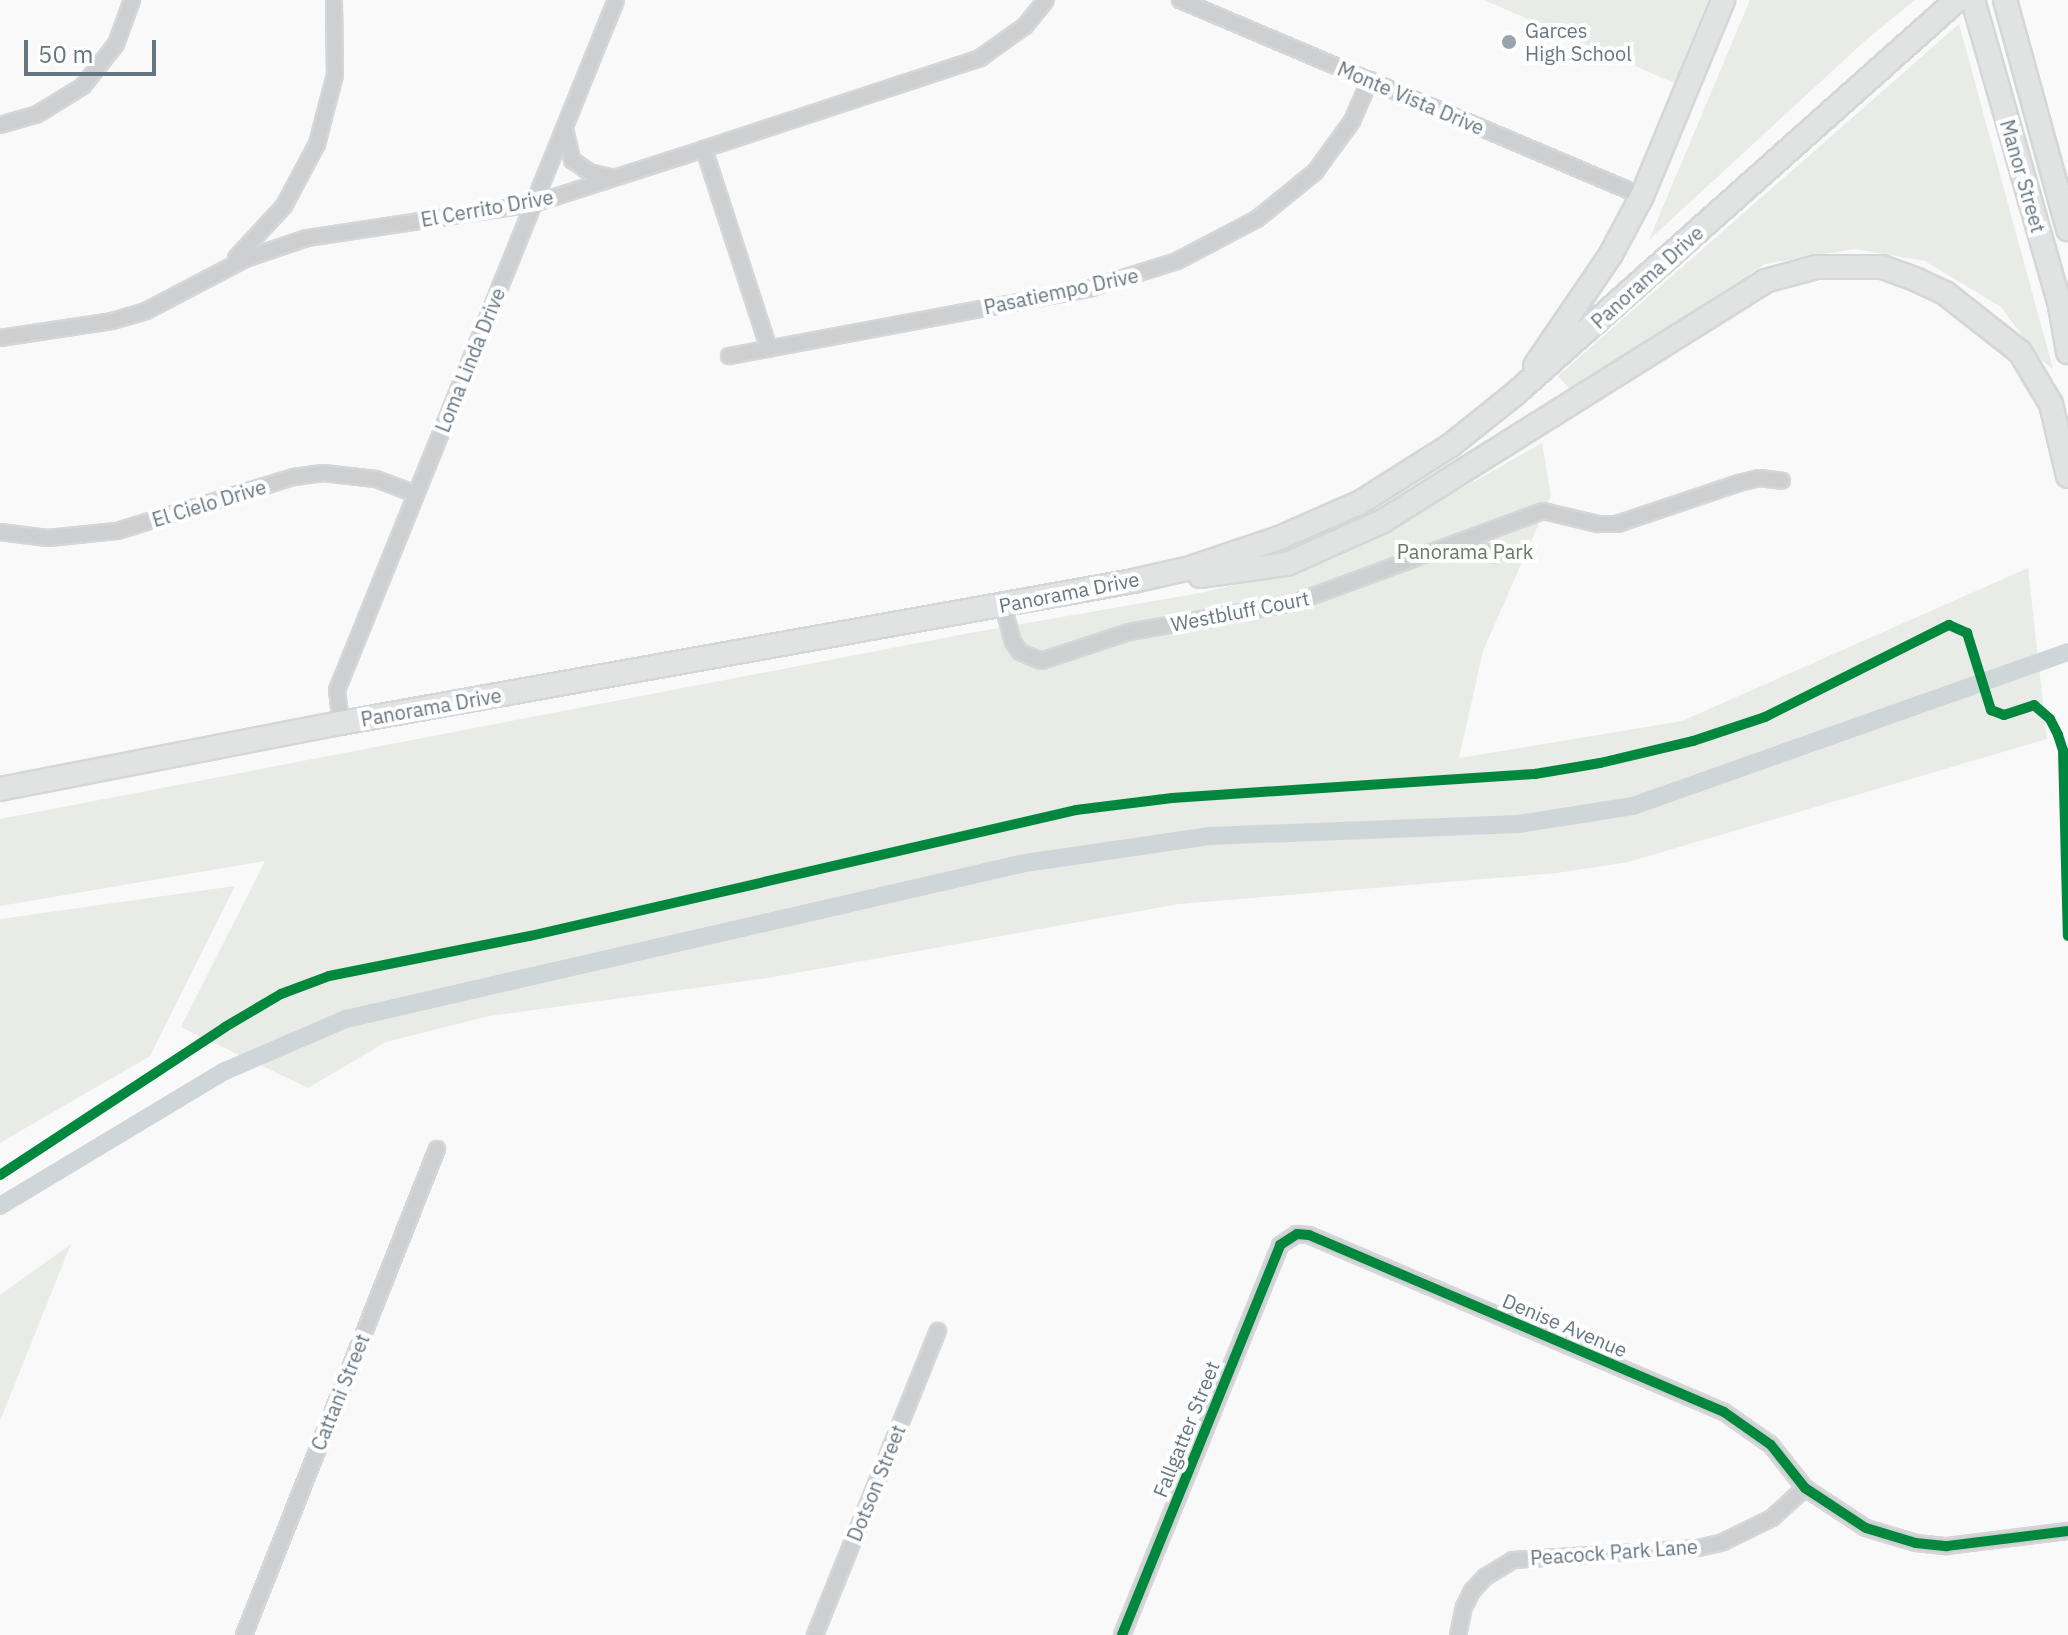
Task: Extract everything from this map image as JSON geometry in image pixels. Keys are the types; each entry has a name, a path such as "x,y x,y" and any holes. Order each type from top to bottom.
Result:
{"main road":[{"path":"1516,393 1611,254 1642,196 1723,0"},
{"name":"Panorama Drive","path":"0,789 341,723 1166,574 1279,538 1361,502 1451,445 1516,393 1957,0"},
{"name":"Manor Street","path":"1973,0 2060,306 2068,352"},
{"name":"Manor Street","path":"2005,0 2068,229"},
{"path":"1012,604 1287,564 1307,557 1383,521 1765,281 1817,267 1882,267 1917,280 1945,293 2020,352 2051,404 2068,476"}],"street":[{"path":"0,125 36,115 83,86 116,44 132,0"},
{"path":"213,276 262,233 284,206 317,144 335,75 334,0"},
{"name":"Loma Linda Drive","path":"341,723 337,690 616,0"},
{"name":"El Cerrito Drive","path":"0,338 123,318 178,297 213,276 273,248 307,238 533,204 704,149 980,58 1025,26 1046,0"},
{"name":"Monte Vista Drive","path":"1180,0 1642,196"},
{"name":"Pasatiempo Drive","path":"729,356 1091,288 1177,261 1257,219 1315,172 1352,121 1370,80"},
{"path":"565,125 572,160 589,172 614,178"},
{"path":"704,149 769,349"},
{"name":"El Cielo Drive","path":"0,532 48,538 107,533 294,477 323,473 376,479 416,494"},
{"name":"Westbluff Court","path":"1012,604 1013,642 1020,652 1041,661 1129,632 1294,603 1460,545 1543,511 1598,524 1617,524 1739,483 1759,478 1782,481"},
{"path":"1460,545 1494,554"},
{"name":"Cattani Street","path":"244,1635 437,1149"},
{"name":"Denise Avenue","path":"1288,1239 1297,1234 1309,1235 1724,1412 1771,1445 1805,1488"},
{"name":"Fallgatter Street","path":"1122,1635 1280,1245 1288,1239"},
{"name":"Dotson Street","path":"815,1635 938,1331"},
{"path":"1805,1488 1866,1528 1916,1543 1947,1546 1991,1543 2068,1531"},
{"name":"Peacock Park Lane","path":"1458,1635 1464,1607 1472,1591 1485,1577 1513,1560 1698,1548 1723,1542 1772,1518 1805,1488"}],"green space":[{"path":"1484,0 1708,0 1674,83"},
{"path":"1750,0 1915,0 1866,40 1649,240"},
{"path":"1959,24 2053,369 2038,357 2001,307 1925,261 1855,249 1765,264 1571,390 1558,376"},
{"name":"Panorama Park","path":"1542,443 1551,496 1483,651 1459,758 1682,721 2028,568 2047,739 1628,862 1557,873 1179,904 768,978 489,1016 386,1042 308,1088 181,1027 265,861 0,906 0,819 970,633 1200,593 1297,570 1354,549"},
{"path":"235,886 150,1056 0,1143 0,919"},
{"path":"71,1244 0,1421 0,1295"}],"waterway":[{"path":"0,1206 225,1071 346,1019 1025,863 1209,836 1519,824 1633,806 2068,652"}],"cycle path":[{"path":"0,1175 225,1027 281,994 329,976 530,936 1076,810 1172,798 1535,774 1600,763 1693,741 1765,717 1949,625 1967,633 1991,710 2004,715 2034,705 2050,719 2058,735 2063,750 2068,936"},
{"path":"1122,1635 1280,1245 1297,1234 1309,1235 1724,1412 1771,1445 1805,1488 1866,1528 1916,1543 1947,1546 2068,1531"}],"place":[{"name":"Garces High School","path":"1509,42"}]}
